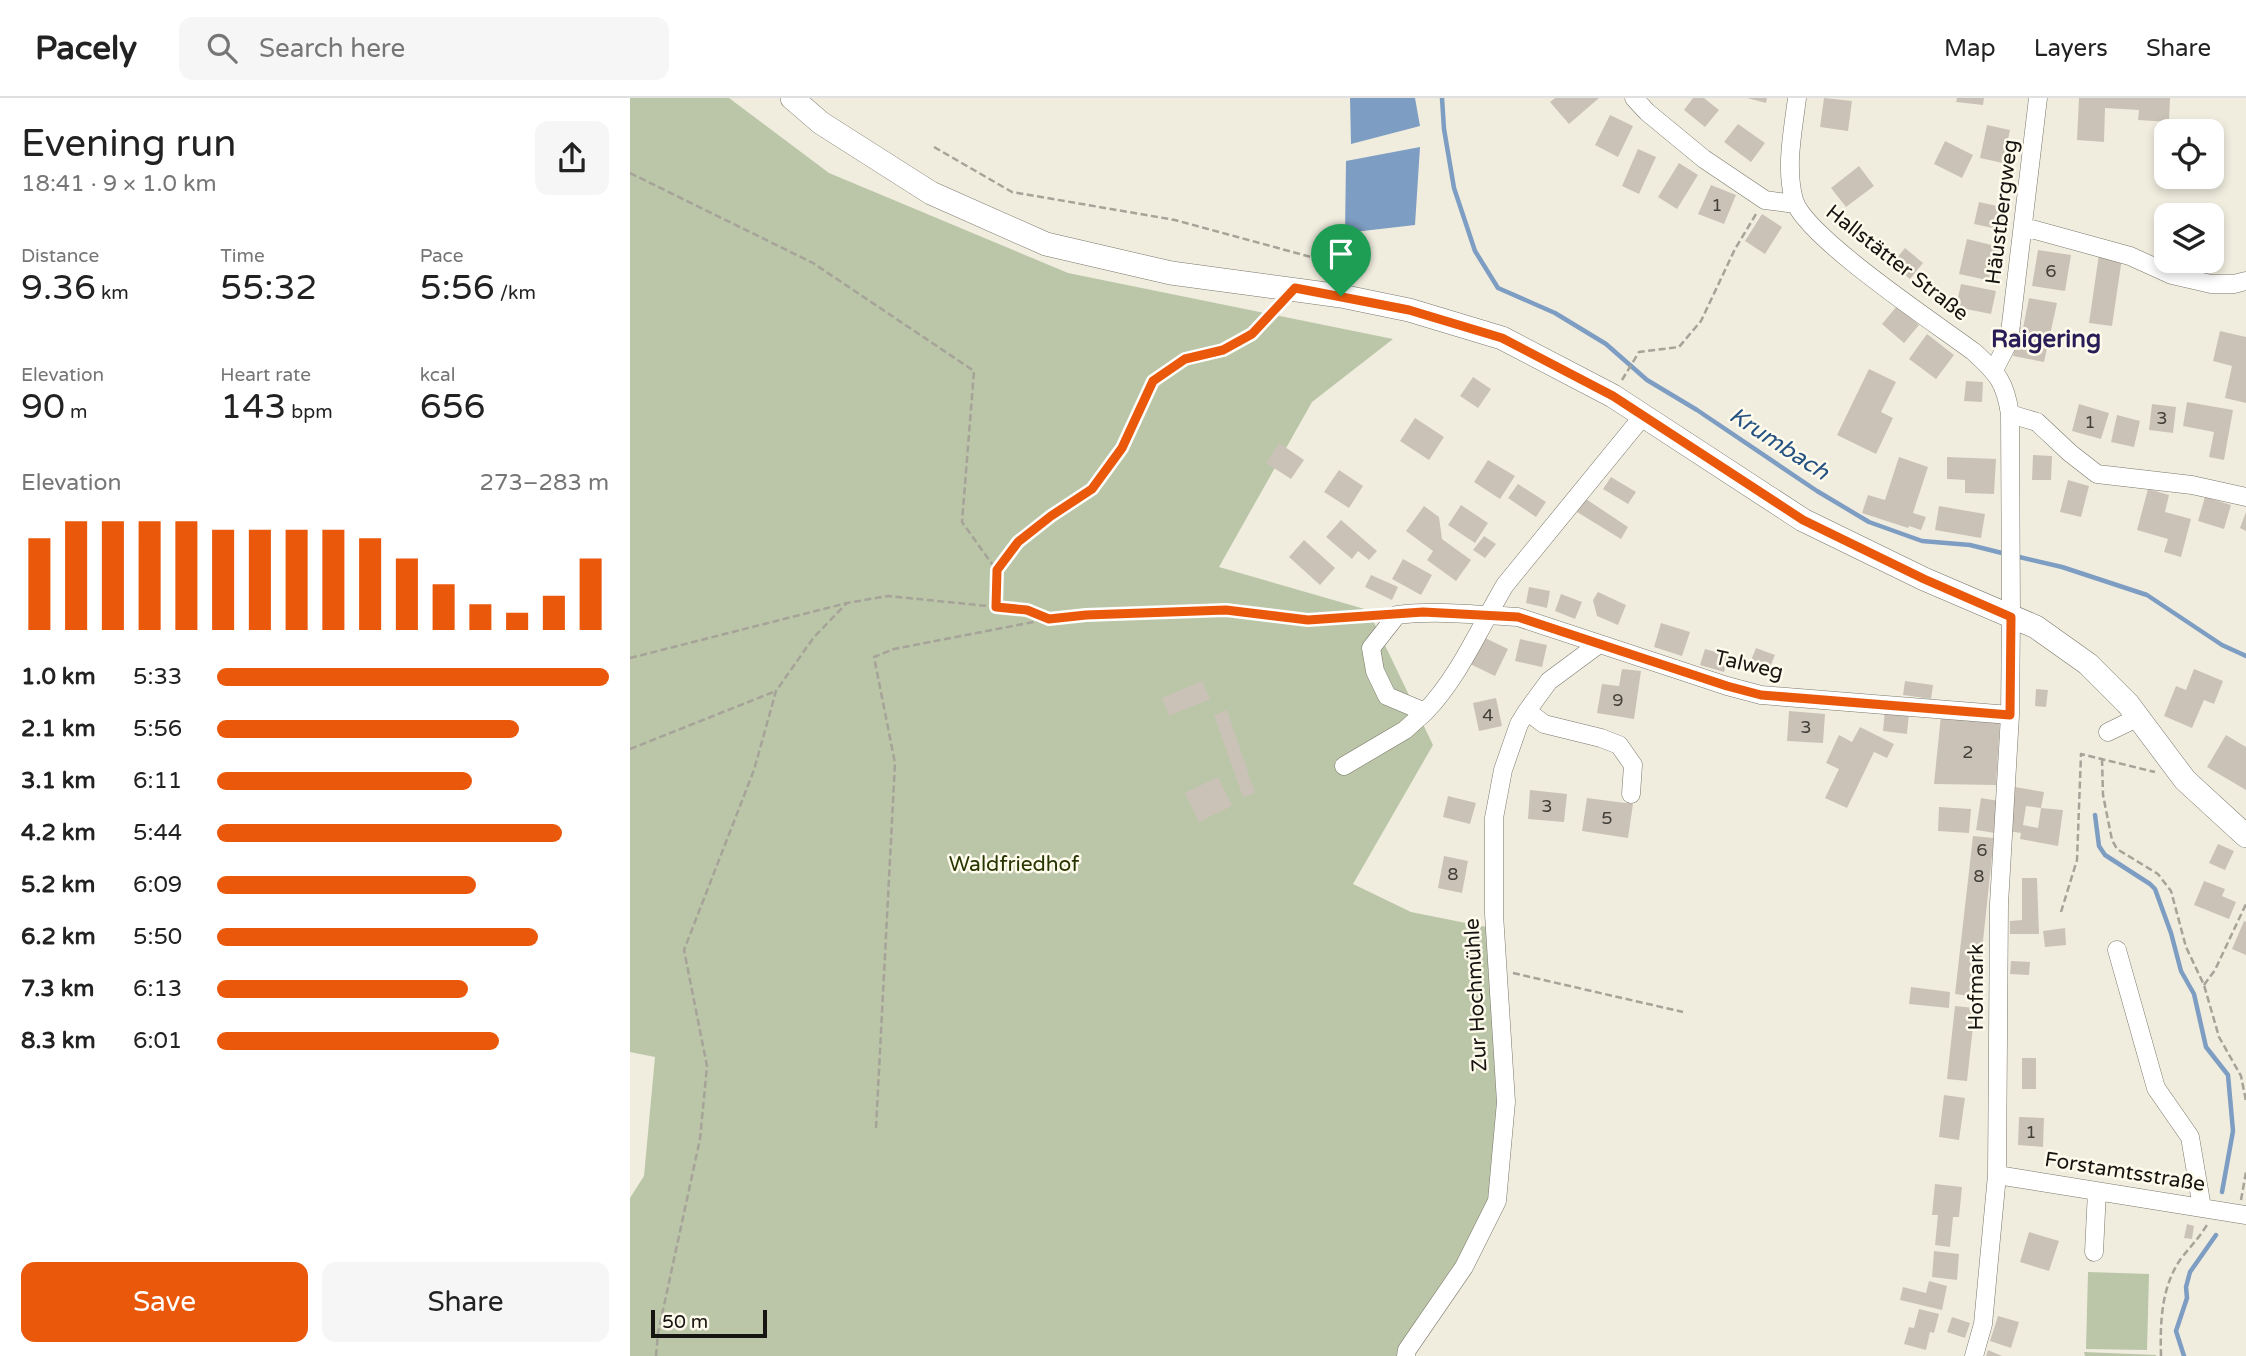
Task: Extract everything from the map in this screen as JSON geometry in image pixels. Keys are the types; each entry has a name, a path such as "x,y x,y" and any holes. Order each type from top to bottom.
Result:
{"main road":[{"path":"792,98 821,123 930,193 1046,244 1171,273 1295,288 1409,310 1502,338 1613,396 1803,520 1924,579 2036,627 2088,664 2128,704 2185,780 2246,836"}],"street":[{"path":"1634,98 1647,113 1704,159 1765,200 1795,204"},
{"name":"Hallstätter Straße","path":"1797,98 1789,176 1795,204 1807,222 1830,245 1974,352 1994,370 2006,390 2010,414 2011,617"},
{"name":"Häustbergweg","path":"1994,370 2009,341 2038,98"},
{"path":"2024,228 2130,256 2172,275 2211,284 2246,281"},
{"path":"2010,414 2037,422 2097,474 2192,485 2246,497"},
{"path":"1344,766 1405,730 1440,696 1505,586 1643,416"},
{"name":"Talweg","path":"1397,615 1423,612 1518,617 1761,695 2010,715"},
{"path":"1397,615 1371,648 1375,671 1387,696 1425,712"},
{"name":"Hofmark","path":"1973,1356 1983,1324 1997,1175 1999,904 2010,715 2011,617"},
{"name":"Zur Hochmühle","path":"1406,1356 1407,1350 1464,1267 1497,1201 1506,1102 1496,970 1494,818 1503,770 1519,724 1549,681 1599,645"},
{"path":"1527,711 1544,724 1619,745 1633,765 1631,794"},
{"path":"2108,732 2137,718"},
{"path":"2117,950 2156,1088 2190,1137 2206,1208"},
{"name":"Forstamtsstraße","path":"1997,1175 2242,1214"},
{"path":"2094,1252 2096,1191"}],"path":[{"path":"934,147 1012,192 1175,220 1322,260 1341,296"},
{"path":"630,173 813,263 974,371 962,522 997,570"},
{"path":"1625,375 1639,352 1679,347 1701,321 1735,249 1765,200"},
{"path":"996,609 997,570 1018,542 1092,489 1122,448 1153,381 1185,359 1223,350 1252,334 1295,288"},
{"path":"630,658 848,603 888,596 996,609 1027,610 1049,619"},
{"path":"656,1356 658,1333 700,1139 707,1066 684,950 754,769 776,691 814,637 848,603"},
{"path":"876,1128 895,763 874,656 894,649 1049,619 1086,615 1226,610 1308,620 1397,615"},
{"path":"630,749 776,691"},
{"path":"2060,912 2077,860 2081,754 2185,780"},
{"path":"2102,759 2102,796 2112,840 2117,849 2158,874 2171,891 2186,947 2204,985 2219,1037 2241,1076 2246,1101"},
{"path":"2204,985 2215,970 2246,904"},
{"path":"1496,970 1683,1012"},
{"path":"2242,1214 2246,1172"},
{"path":"2161,1356 2160,1320 2170,1281 2179,1262 2209,1221 2206,1208"}],"green space":[{"name":"Waldfriedhof","path":"630,98 729,98 829,173 1068,273 1393,339 1312,402 1219,567 1368,610 1433,745 1353,884 1411,912 1486,927 1506,1102 1497,1201 1406,1356 630,1356 630,1198 644,1176 655,1057 630,1052"},
{"path":"2088,1272 2149,1274 2147,1350 2086,1349"},
{"path":"2084,1352 2156,1355 2156,1356 2085,1356"}],"water":[{"path":"1350,98 1415,98 1420,126 1351,144"},
{"path":"1420,147 1415,225 1345,233 1346,161"}],"building":[{"path":"1555,98 1599,98 1569,124 1550,102"},
{"path":"1693,98 1704,98 1719,110 1705,127 1684,110"},
{"path":"1747,98 1767,98 1766,103"},
{"path":"1824,98 1852,101 1848,131 1820,127"},
{"path":"1957,98 1984,98 1983,105 1956,102"},
{"path":"2079,98 2170,98 2169,119 2138,120 2139,110 2105,108 2104,142 2077,140"},
{"path":"1610,115 1633,126 1618,157 1595,145"},
{"path":"1738,124 1765,143 1751,162 1724,142"},
{"path":"1987,125 2010,130 2003,163 1980,158"},
{"path":"1945,141 1973,155 1962,178 1934,164"},
{"path":"1638,149 1656,157 1639,194 1622,186"},
{"path":"1679,163 1698,175 1677,209 1658,197"},
{"path":"1859,166 1874,186 1846,207 1831,188"},
{"path":"1711,185 1736,195 1724,224 1698,214"},
{"path":"1979,202 2006,208 2002,230 1974,224"},
{"path":"1762,214 1782,227 1765,254 1745,241"},
{"path":"1967,239 2004,248 1996,282 1959,274"},
{"path":"1905,248 1923,263 1910,279 1892,264"},
{"path":"2038,250 2071,255 2065,291 2032,286"},
{"path":"2099,254 2122,258 2112,326 2089,323"},
{"path":"1961,284 1996,291 1991,314 1956,307"},
{"path":"2029,298 2057,303 2044,362 2013,356 2019,327 2023,328"},
{"path":"1897,306 1919,325 1904,343 1882,324"},
{"path":"2220,331 2246,337 2246,403 2225,398 2232,366 2213,361"},
{"path":"1927,334 1954,355 1936,379 1909,359"},
{"path":"1869,369 1896,382 1881,412 1893,418 1876,454 1837,435"},
{"path":"1473,377 1491,389 1478,408 1460,396"},
{"path":"1966,381 1983,382 1982,402 1964,401"},
{"path":"2187,402 2233,410 2224,460 2209,457 2214,432 2183,426"},
{"path":"2079,404 2109,413 2101,439 2072,431"},
{"path":"2152,404 2176,407 2173,433 2149,430"},
{"path":"2117,415 2140,421 2134,447 2111,442"},
{"path":"1415,418 1444,437 1429,460 1400,441"},
{"path":"1279,443 1304,460 1291,479 1266,463"},
{"path":"2033,455 2052,456 2051,480 2032,480"},
{"path":"1899,457 1928,467 1913,513 1926,517 1921,530 1862,513 1868,495 1885,500"},
{"path":"1947,457 1996,459 1994,494 1965,493 1965,480 1947,479"},
{"path":"1488,460 1515,476 1500,499 1474,482"},
{"path":"1339,470 1363,486 1349,508 1324,492"},
{"path":"1611,477 1636,492 1628,504 1603,489"},
{"path":"2068,480 2089,486 2081,517 2060,512"},
{"path":"1518,484 1546,502 1536,517 1508,498"},
{"path":"2148,489 2169,495 2165,512 2191,519 2181,557 2164,552 2168,539 2137,530"},
{"path":"2205,497 2231,505 2224,529 2198,521"},
{"path":"1586,499 1628,527 1621,539 1577,512"},
{"path":"1461,505 1488,523 1475,543 1448,525"},
{"path":"1424,506 1439,517 1442,539 1471,560 1456,581 1427,560 1433,551 1406,531"},
{"path":"1939,506 1985,514 1981,538 1935,530"},
{"path":"2246,512 2246,531 2240,528"},
{"path":"1341,520 1377,551 1369,560 1358,551 1352,559 1326,537"},
{"path":"1484,536 1496,544 1485,558 1473,550"},
{"path":"1304,540 1335,568 1320,585 1289,557"},
{"path":"1403,559 1432,575 1421,595 1392,579"},
{"path":"1371,575 1398,587 1392,600 1365,587"},
{"path":"1529,587 1550,591 1547,608 1526,603"},
{"path":"1598,592 1626,605 1618,625 1597,616 1593,600"},
{"path":"1561,594 1582,602 1575,619 1555,611"},
{"path":"1661,623 1690,632 1682,656 1654,647"},
{"path":"1481,636 1508,649 1495,676 1468,663"},
{"path":"1520,639 1547,645 1542,667 1515,661"},
{"path":"1756,648 1775,655 1767,675 1748,668"},
{"path":"1705,649 1729,656 1724,672 1700,665"},
{"path":"1622,669 1641,671 1634,719 1597,713 1602,684 1619,686"},
{"path":"2194,669 2223,681 2214,704 2204,700 2192,728 2164,716 2176,686 2186,690"},
{"path":"1202,681 1210,699 1169,716 1162,698"},
{"path":"1905,681 1933,685 1931,699 1903,695"},
{"path":"2036,689 2048,690 2046,707 2035,706"},
{"path":"1496,698 1502,726 1479,731 1473,703"},
{"path":"1885,709 1909,712 1907,734 1883,731"},
{"path":"1227,710 1255,793 1243,797 1214,715"},
{"path":"1789,711 1825,714 1823,743 1787,741"},
{"path":"1941,715 2000,720 1996,785 1934,784"},
{"path":"1860,727 1894,744 1887,758 1874,752 1847,808 1825,798 1839,769 1826,763 1839,735 1852,742"},
{"path":"2226,735 2246,747 2246,790 2207,767"},
{"path":"1218,777 1232,806 1199,822 1185,793"},
{"path":"2015,787 2044,792 2041,808 2063,810 2058,846 2020,839 2021,833 2008,831","holes":["2026,806 2041,808 2038,828 2023,825"]},
{"path":"1530,790 1567,794 1564,822 1528,819"},
{"path":"1448,796 1476,803 1470,824 1443,817"},
{"path":"1587,798 1633,804 1628,838 1582,831"},
{"path":"1981,798 1999,801 1995,833 1976,830"},
{"path":"1939,807 1971,809 1969,833 1938,831"},
{"path":"1973,836 1994,838 1977,997 1955,994"},
{"path":"2218,844 2234,851 2225,870 2209,863"},
{"path":"1444,856 1468,861 1462,893 1438,888"},
{"path":"2022,878 2037,878 2039,934 2010,934 2010,921 2022,920"},
{"path":"2204,881 2225,889 2222,896 2236,902 2229,919 2194,905"},
{"path":"2244,921 2246,922 2246,955 2232,949"},
{"path":"2065,928 2066,945 2045,947 2043,931"},
{"path":"2011,961 2030,962 2029,975 2010,974"},
{"path":"1911,987 1950,992 1949,1008 1909,1004"},
{"path":"1955,1006 1975,1008 1967,1081 1947,1079"},
{"path":"2022,1058 2036,1058 2036,1089 2022,1089"},
{"path":"1944,1095 1965,1098 1959,1140 1939,1137"},
{"path":"2019,1117 2044,1118 2043,1147 2018,1145"},
{"path":"1935,1184 1962,1187 1959,1217 1953,1217 1950,1247 1935,1245 1938,1215 1932,1215"},
{"path":"2187,1224 2194,1226 2192,1239 2184,1238"},
{"path":"2029,1232 2059,1241 2049,1271 2020,1262"},
{"path":"1934,1251 1959,1254 1957,1280 1932,1277"},
{"path":"1929,1281 1947,1286 1942,1310 1900,1300 1903,1287 1926,1293"},
{"path":"1919,1309 1939,1314 1934,1333 1930,1332 1926,1350 1904,1344 1909,1327 1914,1328"},
{"path":"1998,1316 2019,1322 2011,1348 1990,1341"},
{"path":"1952,1317 1970,1323 1965,1338 1947,1332"},
{"path":"1988,1350 2002,1356 1986,1356"}],"waterway":[{"name":"Krumbach","path":"1442,98 1444,129 1454,188 1475,251 1498,288 1555,313 1606,344 1647,380 1869,522 1922,541 1970,545 2006,554"},
{"name":"Krumbach","path":"2015,556 2062,567 2147,595 2222,645 2246,656"},
{"path":"2095,815 2099,846 2105,855 2155,889 2181,971 2194,994 2206,1047 2228,1075 2233,1131 2222,1192"},
{"path":"2184,1356 2176,1331 2187,1298 2186,1287 2190,1272 2216,1235"}],"district":[{"name":"Raigering","path":"2046,339"}],"route":[{"path":"1295,288 1341,296 1409,310 1502,338 1613,396 1803,520 1924,579 2011,617 2010,715 1761,695 1518,617 1423,612 1308,620 1226,610 1086,615 1049,619 1027,610 996,607 997,570 1018,542 1092,489 1122,448 1153,381 1185,359 1223,350 1252,334 1295,288"}]}
